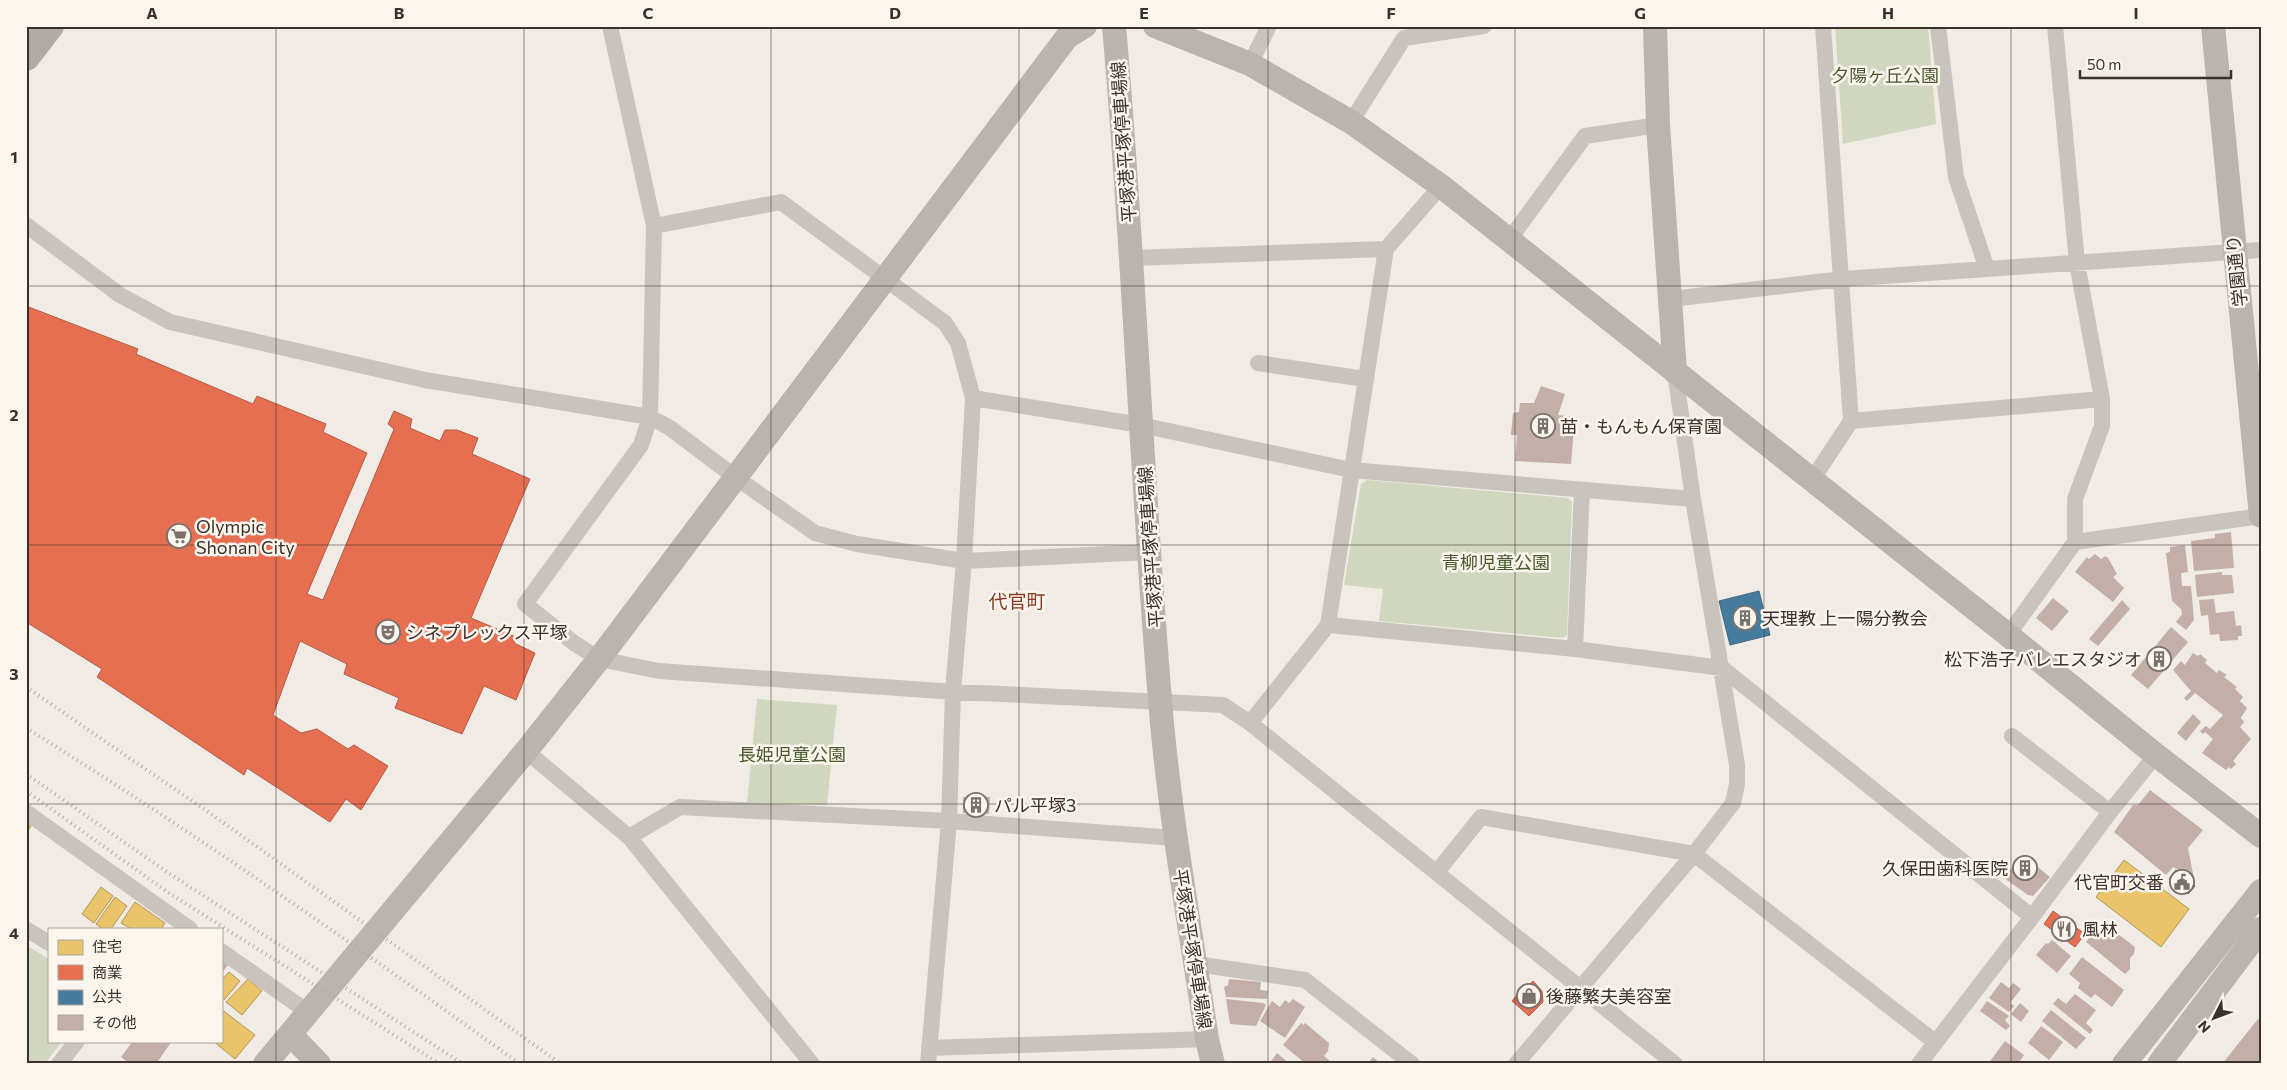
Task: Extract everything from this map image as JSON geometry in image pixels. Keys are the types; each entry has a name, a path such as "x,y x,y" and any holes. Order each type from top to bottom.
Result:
{"highway":[{"path":"26,57 50,26"}],"street":[{"path":"610,26 654,226 650,417 641,445 525,604 574,643 599,659 659,671 953,691 1223,705 1250,723 1675,1064"},
{"path":"264,1064 526,751 599,659 883,279 1067,37 1085,26"},
{"name":"平塚港平塚停車場線","path":"1114,26 1132,258 1141,425 1160,701 1175,838 1207,1039 1213,1064"},
{"path":"1156,26 1250,64 1351,122 1441,186 2008,635 2156,755 2261,836"},
{"path":"1250,64 1269,26"},
{"path":"1351,122 1404,32 1484,26"},
{"path":"1516,1064 1694,854 1733,803 1737,784 1737,765 1693,499 1675,372 1658,125 1655,26"},
{"path":"1812,480 1851,420 1823,26"},
{"path":"1938,26 1956,177 1987,269"},
{"path":"2008,635 2075,542 2075,499 2102,426 2102,399 2077,262 2055,26"},
{"name":"学園通り","path":"2212,26 2261,516"},
{"path":"1509,240 1585,136 1658,125"},
{"path":"1250,723 1328,625 1386,249 1441,186"},
{"path":"654,226 780,202 883,279 946,323 958,343 974,398 964,562 953,691 948,821 928,1056 1207,1039"},
{"path":"26,225 120,295 170,322 426,380 650,417 670,428 735,477 815,533 857,544 964,562 1150,552"},
{"path":"1132,258 1386,249"},
{"path":"1671,299 1842,279 2261,250"},
{"path":"1258,363 1365,378"},
{"path":"974,398 1141,425 1351,470 1693,499"},
{"path":"1851,420 2102,399"},
{"path":"1575,649 1582,490"},
{"path":"2075,542 2261,516"},
{"path":"1328,625 1575,649 1722,668 2032,918"},
{"path":"2012,736 2110,812"},
{"path":"526,751 629,837 812,1064"},
{"path":"1918,1064 2032,918 2110,812 2156,755"},
{"path":"629,837 680,807 948,821 1175,838"},
{"path":"26,812 179,926"},
{"path":"1437,872 1482,817 1694,854 1935,1042"},
{"path":"2124,1064 2261,890"},
{"path":"26,929 48,942"},
{"path":"2159,1064 2261,929"},
{"path":"222,952 308,1012"},
{"path":"1196,964 1305,980 1412,1064"},
{"path":"290,1034 319,1064"},
{"path":"59,1064 76,1042"}],"green space":[{"name":"夕陽ヶ丘公園","path":"1835,26 1928,26 1936,124 1843,144"},
{"name":"青柳児童公園","path":"1367,480 1568,498 1572,502 1567,635 1563,638 1379,621 1383,589 1344,585 1361,484"},
{"name":"長姫児童公園","path":"757,699 837,705 827,805 747,803"},
{"path":"26,945 48,958 48,1042 61,1042 45,1064 26,1064"}],"building: 住宅":[{"path":"26,823 31,826 26,834"},
{"path":"2124,860 2189,909 2161,947 2096,897"},
{"path":"101,887 113,896 94,923 82,914"},
{"path":"115,897 127,906 112,928 102,928 96,924"},
{"path":"135,902 165,923 162,928 129,928 121,923"},
{"path":"229,972 240,981 224,1000 222,999 222,980"},
{"path":"248,979 262,991 242,1015 226,1002"},
{"path":"222,1010 255,1035 235,1059 214,1042 222,1042"}],"building: 商業":[{"name":"Olympic Shonan City","path":"26,306 138,349 136,354 253,404 257,396 326,424 323,432 367,453 307,594 323,600 394,429 388,424 394,411 412,419 410,428 440,441 445,430 457,430 478,438 472,454 530,479 471,618 516,637 514,643 535,653 516,700 484,686 462,734 395,708 399,698 344,674 347,664 300,641 273,715 301,733 317,729 348,749 354,745 388,766 361,810 346,799 330,822 247,768 244,775 97,677 102,669 26,622"},
{"name":"風林","path":"2053,911 2085,934 2075,947 2044,924"},
{"name":"後藤繁夫美容室","path":"1533,981 1542,991 1543,1002 1529,1016 1512,1001 1525,985 1528,986"}],"building: 公共":[{"name":"天理教 上一陽分教会","path":"1759,591 1770,635 1730,645 1719,601"},
{"name":"代官町交番","path":"2176,870 2195,886 2188,894 2169,879"}],"building: その他":[{"name":"苗・もんもん保育園","path":"1541,386 1565,394 1558,415 1575,417 1571,464 1515,461 1517,435 1511,435 1513,413 1519,412 1520,403 1534,403"},
{"path":"2231,532 2234,568 2194,571 2191,541 2215,538 2215,534"},
{"path":"2185,545 2188,572 2181,573 2182,586 2191,586 2194,620 2186,630 2176,622 2182,614 2181,609 2172,601 2166,553 2170,552 2170,547"},
{"path":"2095,554 2101,559 2105,556 2108,558 2117,574 2113,577 2124,588 2113,602 2075,572 2087,557 2089,559"},
{"path":"2222,572 2222,575 2232,575 2234,593 2197,597 2195,575"},
{"path":"2053,598 2069,611 2052,631 2036,618"},
{"path":"2214,599 2216,613 2234,611 2236,626 2241,625 2242,636 2238,636 2238,640 2220,641 2219,634 2210,635 2208,615 2201,616 2199,600"},
{"path":"2122,600 2130,609 2098,646 2089,639"},
{"name":"松下浩子バレエスタジオ","path":"2171,627 2188,642 2148,689 2131,675"},
{"path":"2193,653 2198,656 2200,654 2207,660 2205,663 2217,673 2219,670 2227,675 2224,677 2237,687 2235,689 2243,697 2240,701 2247,708 2241,718 2244,722 2240,727 2251,739 2233,761 2236,764 2231,769 2229,767 2226,770 2202,753 2213,739 2205,732 2203,734 2200,731 2206,726 2210,729 2223,715 2195,693 2187,701 2184,698 2191,691 2173,670 2181,661 2185,665"},
{"path":"2193,714 2201,722 2186,741 2177,733"},
{"path":"2150,790 2203,830 2188,848 2194,879 2173,867 2166,875 2114,832 2133,805 2138,805"},
{"name":"パル平塚3","path":"963,797 990,797 989,814 963,813"},
{"name":"久保田歯科医院","path":"2025,857 2050,877 2033,896 2028,895 2004,878 2019,859"},
{"path":"2102,922 2135,947 2134,954 2130,958 2130,969 2125,974 2086,942"},
{"path":"2052,940 2071,956 2057,973 2036,955 2046,943 2048,944"},
{"path":"2082,957 2124,990 2112,1007 2095,994 2091,998 2078,988 2080,983 2069,974"},
{"path":"222,961 228,965 222,973"},
{"path":"1229,979 1261,982 1260,990 1268,991 1267,999 1226,997 1224,987 1228,985"},
{"path":"2001,982 2009,988 2013,983 2021,989 2010,1003 2014,1006 2009,1012 1989,998"},
{"path":"2075,994 2096,1010 2086,1023 2093,1030 2090,1034 2053,1004 2058,998 2066,1004"},
{"path":"1226,999 1263,1003 1266,1005 1256,1026 1230,1024"},
{"path":"1293,999 1305,1007 1285,1038 1260,1021 1272,1001 1280,1007 1285,1000 1289,1003"},
{"path":"1987,1001 2009,1016 2005,1020 2010,1026 2006,1030 1980,1011"},
{"path":"2020,1003 2029,1011 2021,1022 2011,1014"},
{"path":"2051,1010 2086,1038 2076,1049 2042,1021"},
{"path":"2258,1019 2261,1021 2261,1064 2222,1064"},
{"path":"1301,1023 1303,1025 1305,1023 1329,1043 1328,1051 1324,1056 1331,1062 1329,1064 1306,1064 1283,1045"},
{"path":"2041,1026 2063,1042 2049,1060 2028,1043"},
{"path":"2005,1041 2024,1055 2018,1064 1988,1064"},
{"path":"132,1042 171,1042 156,1064 130,1064 121,1057"},
{"path":"1277,1053 1290,1064 1269,1064"},
{"path":"1373,1057 1381,1064 1367,1064"}],"railway":[{"path":"26,687 214,816 561,1064"},
{"path":"26,728 152,808 276,891 520,1064"},
{"path":"26,774 170,874 463,1064"},
{"path":"26,791 169,893 440,1064"}],"place":[{"name":"苗・もんもん保育園","path":"1543,426"},
{"name":"Olympic Shonan City","path":"179,536"},
{"name":"天理教 上一陽分教会","path":"1745,618"},
{"name":"シネプレックス平塚","path":"388,632"},
{"name":"松下浩子バレエスタジオ","path":"2159,659"},
{"name":"パル平塚3","path":"976,805"},
{"name":"久保田歯科医院","path":"2025,868"},
{"name":"代官町交番","path":"2182,882"},
{"name":"風林","path":"2064,929"},
{"name":"後藤繁夫美容室","path":"1529,996"}],"district":[{"name":"代官町","path":"1017,600"}]}
